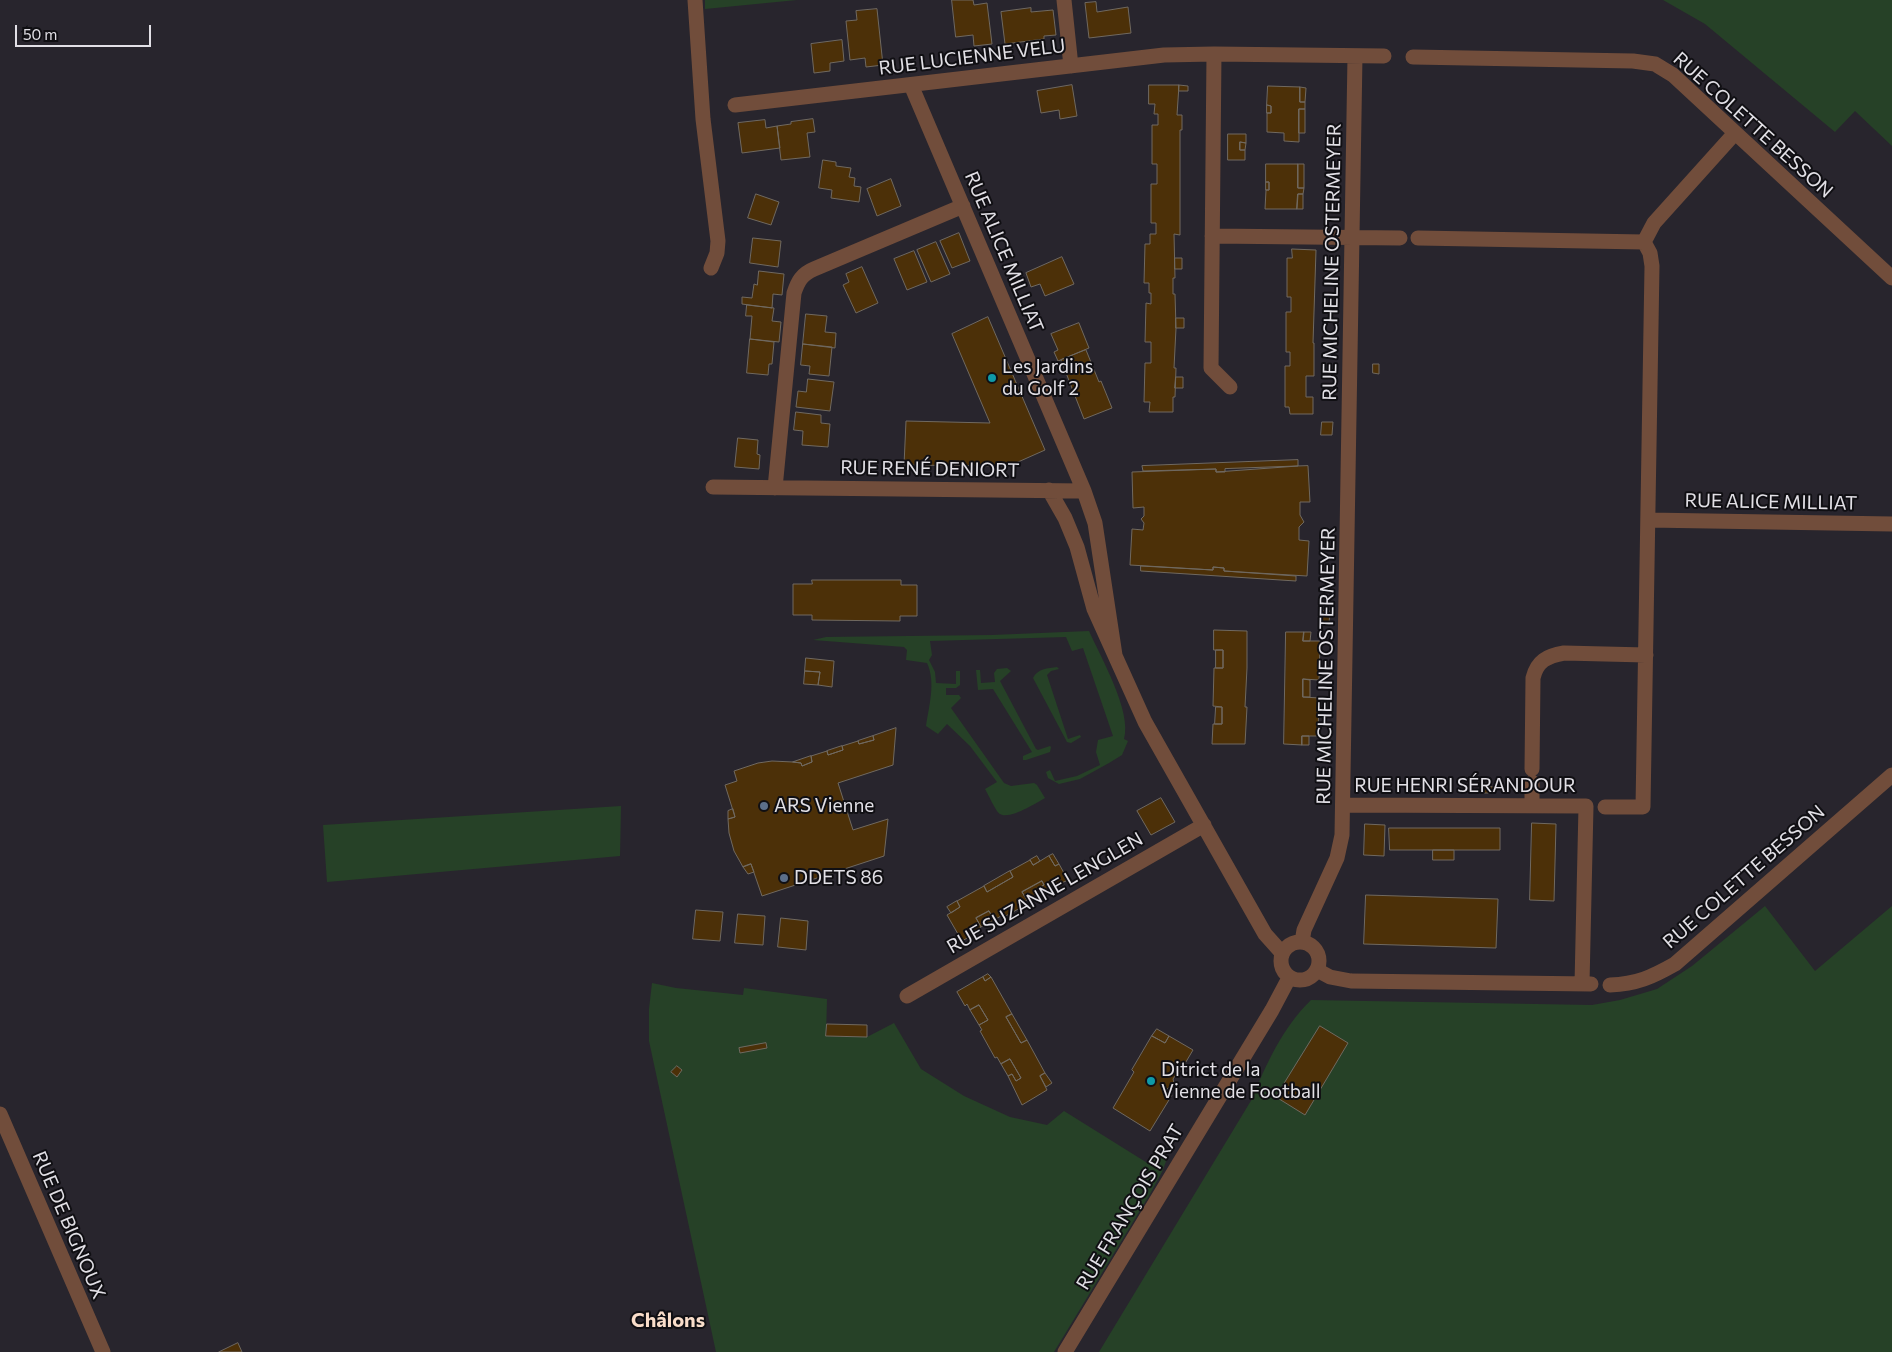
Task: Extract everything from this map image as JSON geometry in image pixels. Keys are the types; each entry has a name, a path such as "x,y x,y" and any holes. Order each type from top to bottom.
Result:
{"street":[{"path":"694,0 703,119 718,241 717,253 711,268"},
{"path":"1064,0 1071,66"},
{"path":"1230,387 1210,368 1214,54 1384,56"},
{"name":"RUE LUCIENNE VELU","path":"735,105 1164,55 1214,54"},
{"name":"RUE MICHELINE OSTERMEYER","path":"1302,942 1304,930 1337,858 1342,835 1356,56"},
{"name":"RUE COLETTE BESSON","path":"1413,57 1633,61 1655,64 1673,75 1892,278"},
{"name":"RUE ALICE MILLIAT","path":"911,85 1084,491"},
{"path":"1644,242 1654,223 1735,133"},
{"path":"775,488 794,293 798,282 806,272 963,206"},
{"path":"1212,236 1400,238"},
{"path":"1418,238 1644,242"},
{"path":"1604,807 1643,807 1652,266 1650,253 1644,242"},
{"name":"RUE RENÉ DENIORT","path":"713,487 1084,491"},
{"path":"1049,490 1065,518 1077,547 1094,609 1145,722 1265,934 1282,953"},
{"path":"1084,491 1095,523 1115,655"},
{"name":"RUE ALICE MILLIAT","path":"1648,520 1892,524"},
{"path":"1532,806 1533,678 1535,669 1541,661 1552,655 1564,653 1646,655"},
{"name":"RUE COLETTE BESSON","path":"1610,984 1628,984 1652,977 1675,964 1892,775"},
{"name":"RUE HENRI SÉRANDOUR","path":"1317,970 1330,978 1351,981 1587,984 1586,806 1343,806"},
{"name":"RUE SUZANNE LENGLEN","path":"907,996 1204,825"},
{"path":"1302,942 1313,947 1317,952 1319,964 1313,975 1301,981 1289,978 1284,974 1280,964 1282,953 1290,944 1302,942"},
{"name":"RUE FRANÇOIS PRAT","path":"1065,1352 1267,1019 1289,978"},
{"name":"RUE DE BIGNOUX","path":"0,1114 103,1352"}],"green space":[{"path":"705,0 797,0 705,9"},
{"path":"1663,0 1892,0 1892,146 1855,111 1835,132 1705,24"},
{"path":"1089,631 1120,700 1124,714 1124,739 1128,741 1122,755 1080,779 1059,784 1048,778 1046,772 1050,770 1055,781 1077,776 1100,765 1096,752 1098,740 1113,736 1083,648 1072,651 1066,637 930,641 932,655 929,660 935,672 936,683 956,684 956,671 960,671 960,685 956,688 946,688 946,695 959,695 961,698 951,708 1004,783 1011,786 1034,783 1045,798 1010,815 1000,814 996,810 985,789 997,782 970,746 947,724 938,734 926,726 931,686 930,670 927,663 906,660 907,650 904,647 813,640 826,637 992,635"},
{"path":"1057,667 1059,669 1051,671 1047,675 1068,739 1080,735 1081,737 1071,743 1067,742 1033,678 1040,671"},
{"path":"1007,668 1011,671 1000,681 1036,749 1050,746 1050,752 1023,760 1023,756 1032,752 993,689 978,690 976,670 980,670 981,683 995,682 994,673 997,669"},
{"path":"621,806 620,856 327,882 323,825"},
{"path":"1765,906 1815,971 1892,906 1892,1352 1099,1352 1252,1099 1276,1046 1292,1022 1311,1000 1592,1005 1620,1000 1657,989 1692,966"},
{"path":"652,983 676,988 743,995 744,988 827,999 826,1036 867,1037 894,1023 921,1069 964,1096 1010,1117 1047,1125 1064,1111 1149,1164 1156,1150 1168,1156 1150,1194 1054,1352 716,1352 649,1041 649,1009"}],"building":[{"path":"952,0 973,0 974,5 987,3 992,44 974,46 973,35 956,37"},
{"path":"1096,2 1097,12 1128,7 1131,33 1089,38 1085,3"},
{"path":"1031,8 1031,12 1053,10 1056,35 1044,36 1044,39 1005,44 1001,12"},
{"path":"877,9 883,65 866,67 865,58 850,60 846,21 857,20 856,11"},
{"path":"842,40 844,61 830,63 830,71 814,73 811,44"},
{"path":"1072,85 1077,116 1060,119 1059,110 1041,113 1037,91"},
{"path":"1149,85 1179,85 1177,115 1182,115 1182,130 1180,130 1180,235 1174,234 1175,278 1173,278 1173,294 1175,294 1176,328 1174,368 1176,368 1173,412 1149,412 1150,402 1144,402 1145,363 1151,363 1151,342 1145,342 1146,303 1151,304 1151,293 1149,293 1149,283 1144,283 1145,244 1150,244 1150,234 1156,234 1156,223 1151,223 1151,184 1157,184 1157,164 1152,164 1152,125 1158,125 1158,114 1154,114 1155,104 1149,104"},
{"path":"1179,85 1188,86 1188,91 1179,91"},
{"path":"1268,86 1300,87 1300,102 1305,102 1305,109 1299,109 1299,142 1284,141 1284,133 1267,132 1267,113 1271,113 1271,106 1267,105"},
{"path":"1300,87 1306,88 1305,102 1300,102"},
{"path":"1267,105 1271,106 1271,113 1267,113"},
{"path":"1299,109 1305,109 1305,133 1299,133"},
{"path":"813,119 815,132 807,133 810,157 781,160 777,126"},
{"path":"765,120 766,128 777,126 780,148 742,153 738,123"},
{"path":"1228,134 1246,134 1246,143 1240,142 1240,150 1245,150 1245,160 1228,160"},
{"path":"1240,142 1246,143 1245,150 1240,150"},
{"path":"823,160 836,162 836,166 851,168 849,177 855,178 854,186 861,187 859,202 831,198 832,190 819,188"},
{"path":"1266,164 1298,164 1298,188 1304,188 1303,194 1298,194 1297,209 1265,209 1266,190 1269,190 1269,182 1266,182"},
{"path":"1298,164 1304,164 1304,188 1298,188"},
{"path":"891,179 901,206 877,216 867,189"},
{"path":"1266,182 1269,182 1269,190 1266,190"},
{"path":"756,194 779,202 771,225 748,218"},
{"path":"1298,194 1303,194 1303,209 1297,209"},
{"path":"959,233 970,261 952,268 940,241"},
{"path":"753,238 781,241 778,267 750,263"},
{"path":"936,242 950,274 931,282 917,250"},
{"path":"1292,249 1316,250 1313,343 1314,376 1306,376 1306,397 1313,397 1313,414 1290,414 1289,407 1285,407 1285,366 1290,366 1290,352 1286,352 1286,312 1291,312 1291,297 1287,297 1287,258 1292,258"},
{"path":"914,251 927,282 907,290 894,259"},
{"path":"1062,257 1074,284 1045,296 1040,284 1031,287 1026,273"},
{"path":"1175,258 1182,258 1182,269 1175,269"},
{"path":"862,267 878,303 856,313 843,285 849,282 846,274"},
{"path":"759,271 784,274 782,295 773,294 772,308 742,304 742,297 752,298 754,284 757,285"},
{"path":"747,305 774,308 772,321 781,322 779,342 750,339 752,316 746,316"},
{"path":"806,314 827,316 825,332 836,333 835,348 803,344"},
{"name":"Les Jardins du Golf 2","path":"988,317 1045,450 1009,466 904,465 906,421 990,423 952,334"},
{"path":"1176,318 1184,318 1184,328 1176,328"},
{"path":"1079,323 1089,348 1058,361 1054,352 1058,350 1051,334"},
{"path":"750,339 774,342 772,364 769,364 768,375 747,373"},
{"path":"803,344 832,347 829,376 809,374 810,366 801,365"},
{"path":"1086,350 1112,408 1084,419 1061,360"},
{"path":"1373,364 1379,364 1379,374 1373,373"},
{"path":"1176,377 1183,377 1183,388 1175,388"},
{"path":"808,379 834,382 830,411 796,407 798,391 806,392"},
{"path":"796,412 821,415 821,423 830,424 828,447 802,445 803,431 794,430"},
{"path":"1322,422 1333,422 1332,435 1321,435"},
{"path":"738,438 758,440 759,469 735,467"},
{"path":"1298,460 1298,466 1216,472 1216,469 1143,471 1142,466"},
{"path":"1308,466 1310,502 1300,502 1300,515 1304,522 1299,527 1299,540 1309,541 1307,576 1224,571 1224,568 1213,567 1213,570 1130,565 1132,529 1143,530 1144,523 1141,519 1144,516 1144,507 1133,508 1132,472 1216,469 1216,472 1225,472 1225,469"},
{"path":"1141,566 1213,570 1213,567 1224,568 1224,571 1296,576 1296,581 1141,571"},
{"path":"812,580 901,580 901,585 917,585 917,616 900,616 900,621 812,620 812,615 793,615 793,584 812,584"},
{"path":"1319,610 1330,611 1329,624 1319,624"},
{"path":"1214,630 1247,631 1245,744 1212,744 1213,724 1222,724 1222,707 1213,706 1214,668 1223,668 1223,650 1214,650"},
{"path":"1286,632 1304,632 1303,641 1320,641 1319,680 1303,679 1303,697 1319,698 1318,736 1302,736 1302,745 1284,744"},
{"path":"1304,632 1311,632 1310,641 1303,641"},
{"path":"1216,650 1223,650 1223,668 1216,668"},
{"path":"806,658 834,661 832,687 818,685 820,672 805,671"},
{"path":"805,671 820,672 818,685 804,684"},
{"path":"1303,679 1310,680 1310,697 1303,697"},
{"path":"1216,707 1222,707 1222,724 1215,724"},
{"path":"896,728 893,765 838,783 853,830 888,819 884,856 762,896 751,864 743,867 734,851 729,833 728,819 735,817 725,785 737,781 734,771 758,763 772,761 801,763 802,766 812,762 811,756 827,751 828,755 843,750 842,746 858,741 859,744 874,740 873,736"},
{"path":"873,736 874,740 859,744 858,741"},
{"path":"1302,736 1309,736 1309,745 1302,745"},
{"path":"842,746 843,750 828,755 827,751"},
{"path":"811,756 812,762 802,766 801,763 793,762"},
{"path":"1484,786 1494,787 1494,793 1484,793"},
{"path":"1161,798 1175,822 1151,835 1137,811"},
{"path":"733,809 735,817 728,819 728,811"},
{"path":"1532,823 1556,824 1554,901 1530,900"},
{"path":"1365,824 1385,825 1384,856 1364,855"},
{"path":"1389,828 1500,828 1500,850 1390,850"},
{"path":"1433,850 1454,850 1454,860 1433,860"},
{"path":"1053,854 1059,864 1055,866 1049,856"},
{"path":"1037,856 1040,861 1033,865 1030,860"},
{"path":"1049,856 1055,866 1059,864 1068,880 1040,893 1037,889 1044,885 1042,881 1022,892 1027,900 1021,904 1022,907 1002,918 1001,916 994,920 989,911 976,918 981,927 975,931 976,933 962,941 947,915 960,907 957,901 984,886 987,892 1013,877 1010,871 1030,860 1033,865"},
{"path":"751,864 754,872 748,874 743,867"},
{"path":"1010,871 1013,877 987,892 984,886"},
{"path":"1042,881 1044,885 1037,889 1040,893 1027,900 1022,892"},
{"path":"1366,895 1498,899 1496,948 1364,944"},
{"path":"957,901 960,907 951,913 947,907"},
{"path":"696,910 723,912 720,941 693,939"},
{"path":"989,911 994,920 981,927 976,918"},
{"path":"738,914 765,916 763,945 735,943"},
{"path":"781,918 808,921 806,950 778,947"},
{"path":"988,974 991,977 985,981 983,977"},
{"path":"983,977 985,981 991,977 1012,1014 1006,1017 1021,1043 1027,1040 1045,1073 1040,1076 1047,1090 1022,1105 1008,1076 1012,1074 1016,1081 1021,1078 1010,1059 1001,1064 997,1057 995,1058 980,1031 982,1030 979,1025 988,1020 979,1005 970,1010 967,1004 965,1006 957,992"},
{"path":"979,1005 988,1020 979,1025 970,1010"},
{"path":"1012,1014 1027,1040 1021,1043 1006,1017"},
{"path":"827,1024 867,1025 867,1037 826,1036"},
{"path":"1320,1026 1348,1043 1305,1115 1276,1097"},
{"path":"1157,1029 1169,1036 1165,1043 1152,1036"},
{"name":"Ditrict de la Vienne de Football","path":"1152,1036 1165,1043 1169,1036 1193,1050 1177,1077 1175,1076 1173,1079 1172,1087 1166,1091 1172,1095 1150,1131 1113,1108"},
{"path":"766,1043 767,1048 740,1053 739,1048"},
{"path":"1010,1059 1021,1078 1016,1081 1012,1074 1008,1076 1001,1064"},
{"path":"677,1066 682,1070 677,1077 671,1072"},
{"path":"1045,1073 1052,1083 1046,1087 1040,1076"},
{"path":"238,1343 242,1352 219,1352"}],"place":[{"name":"Les Jardins du Golf 2","path":"992,378"},
{"name":"ARS Vienne","path":"764,806"},
{"name":"DDETS 86","path":"784,878"},
{"name":"Ditrict de la Vienne de Football","path":"1151,1081"}],"district":[{"name":"Châlons","path":"668,1320"}]}
